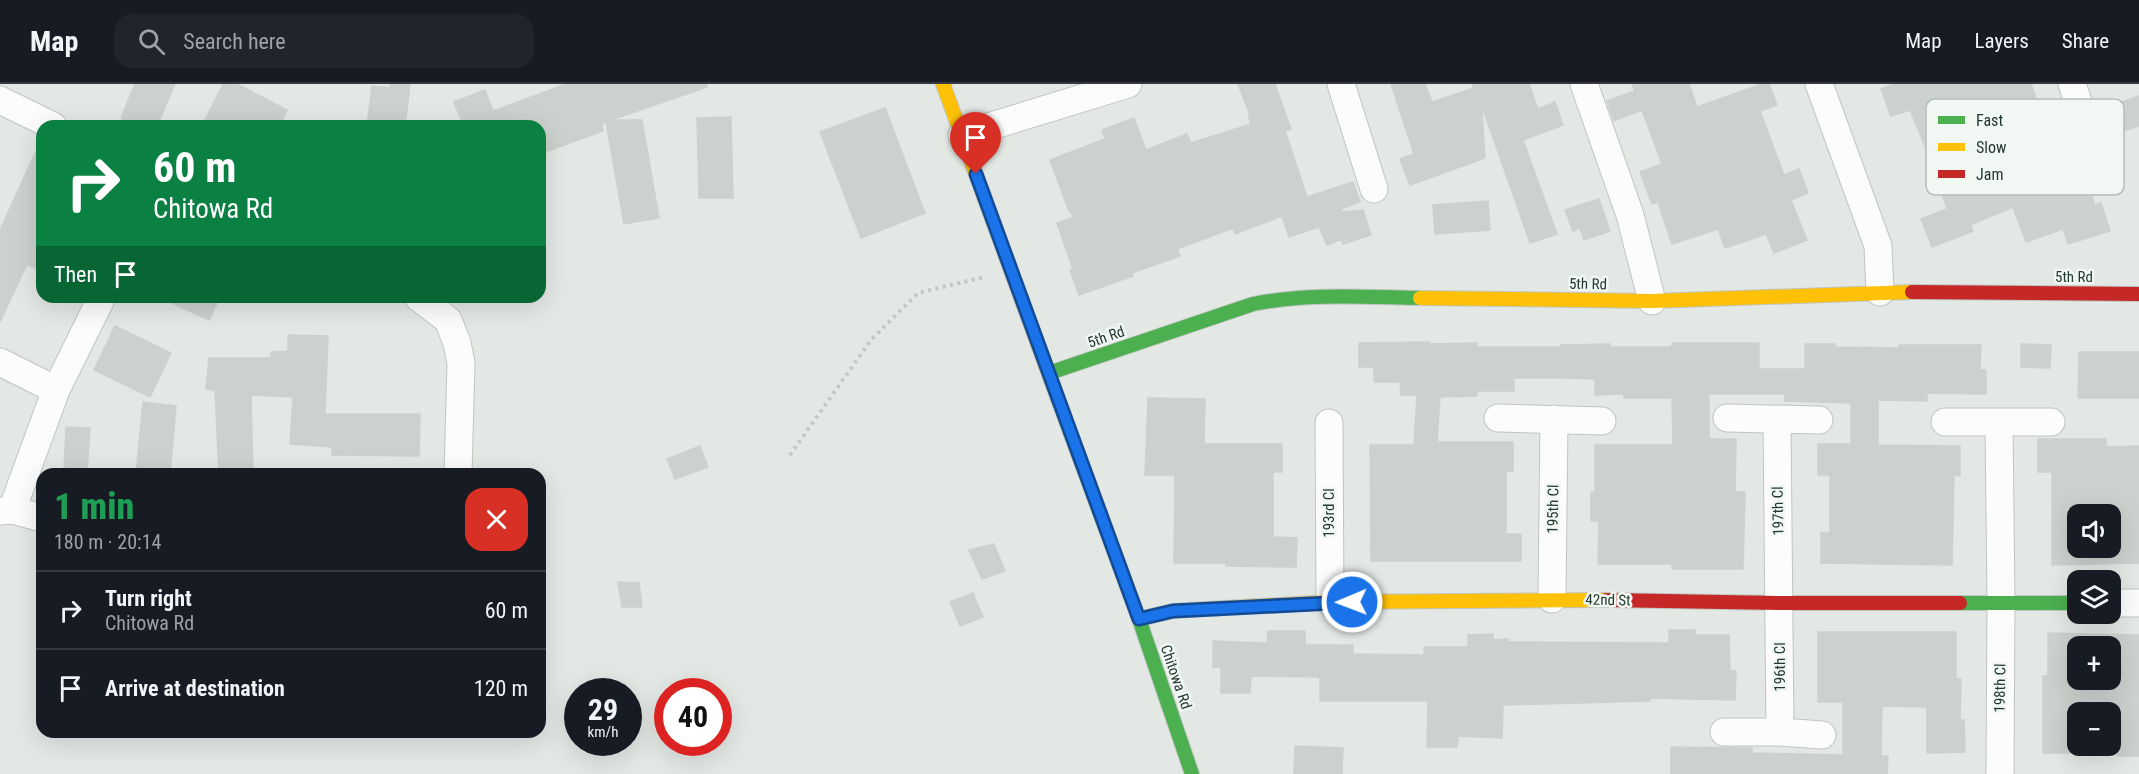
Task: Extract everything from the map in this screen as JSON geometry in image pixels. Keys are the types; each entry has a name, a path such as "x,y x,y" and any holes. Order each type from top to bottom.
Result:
{"street":[{"name":"Chitowa Rd","path":"943,84 1139,619 1191,774"},
{"path":"1341,84 1374,189"},
{"path":"1584,84 1630,215 1652,301"},
{"path":"1819,84 1878,246 1880,292"},
{"path":"2072,84 2077,99"},
{"path":"962,135 1113,86"},
{"path":"0,100 41,120"},
{"name":"5th Rd","path":"1050,374 1253,304 1282,298 1313,296 1652,301 1880,292 2139,294"},
{"path":"36,517 6,510 56,390 99,303"},
{"path":"426,303 448,320 457,343 461,363 459,468"},
{"path":"0,362 56,390"},
{"path":"1498,418 1602,421"},
{"path":"1727,418 1819,420"},
{"name":"195th Cl","path":"1552,599 1554,419"},
{"name":"197th Cl","path":"1777,419 1780,603"},
{"path":"1946,422 2050,422"},
{"path":"1999,422 2001,602"},
{"name":"193rd Cl","path":"1329,423 1329,602"},
{"name":"42nd St","path":"1139,619 1173,611 1329,602 1552,599 1780,603 2067,603"},
{"name":"198th Cl","path":"2000,774 2001,602"},
{"name":"196th Cl","path":"1780,603 1780,732"},
{"path":"2121,603 2139,603"},
{"path":"1724,732 1822,735"}],"path":[{"path":"790,455 871,340 918,293 1012,270"}],"building":[{"path":"135,84 175,84 160,120 121,118"},
{"path":"223,84 237,84 287,110 283,120 205,120"},
{"path":"390,84 410,84 406,120 368,120 372,86 390,88"},
{"path":"566,84 706,84 707,87 611,120 642,120 659,218 624,224 606,122 602,124 603,131 546,152 546,120 461,120 454,102 485,90 493,111"},
{"path":"1238,84 1275,84 1291,129 1285,131 1307,197 1353,182 1360,202 1341,209 1342,212 1363,210 1371,235 1343,244 1342,239 1327,245 1319,227 1289,237 1282,216 1235,234 1233,228 1177,249 1180,256 1079,295 1070,270 1073,269 1057,223 1074,217 1068,209 1050,160 1105,139 1102,130 1134,118 1146,150 1187,134 1191,143 1251,124 1248,116 1250,115"},
{"path":"1391,84 1425,84 1432,102 1474,88 1472,84 1529,84 1538,109 1555,102 1563,125 1523,140 1557,234 1530,243 1484,112 1482,113 1485,158 1410,185 1400,159 1414,154"},
{"path":"1632,84 1689,84 1697,107 1762,84 1769,84 1777,105 1760,111 1784,175 1799,169 1808,193 1791,200 1807,240 1774,253 1766,234 1725,248 1718,229 1672,244 1658,202 1652,204 1640,172 1662,164 1642,110 1614,121 1607,101 1635,91"},
{"path":"1895,84 2031,84 2036,99 1926,99 1926,149 1910,110 1891,116 1881,89"},
{"path":"2139,96 2139,126 2124,131 2124,101"},
{"path":"885,108 925,213 861,238 820,132"},
{"path":"731,117 733,198 699,198 697,118"},
{"path":"36,151 36,269 27,264 0,322 0,230"},
{"path":"1942,195 2092,195 2095,205 2101,203 2110,231 2068,244 2063,229 2026,242 2013,207 1970,225 1973,231 1932,247 1921,219 1947,209"},
{"path":"1599,199 1610,231 1584,240 1580,228 1573,231 1565,210"},
{"path":"1488,201 1490,230 1435,234 1433,205"},
{"path":"172,303 217,303 209,320"},
{"path":"115,326 171,353 150,397 94,370"},
{"path":"288,335 328,336 325,414 420,414 419,456 332,455 332,447 290,444 293,397 251,395 253,468 219,468 215,390 206,389 209,358 271,358 271,352 288,351"},
{"path":"1429,342 1429,344 1477,343 1477,347 1561,347 1561,345 1610,344 1610,347 1672,347 1672,343 1759,343 1759,369 1805,369 1805,344 1899,348 1899,345 1981,345 1980,370 1986,370 1986,394 1927,393 1927,401 1878,400 1878,445 1960,446 1960,476 1954,475 1952,565 1821,563 1821,533 1830,533 1830,475 1818,475 1818,444 1851,444 1851,403 1785,401 1785,394 1709,394 1709,439 1736,439 1735,492 1745,492 1743,569 1672,569 1672,564 1598,564 1599,521 1591,521 1591,492 1595,492 1595,445 1673,445 1672,398 1624,398 1624,394 1595,395 1595,379 1562,378 1514,378 1514,391 1477,391 1477,396 1440,397 1437,442 1513,442 1513,471 1506,471 1506,534 1521,534 1521,561 1371,561 1370,445 1414,445 1417,395 1401,395 1400,382 1374,382 1374,367 1359,367 1359,343"},
{"path":"2021,344 2051,345 2050,368 2021,367"},
{"path":"2079,352 2139,352 2139,398 2078,398"},
{"path":"1148,398 1205,399 1204,444 1282,444 1282,472 1273,472 1273,537 1297,538 1296,567 1174,563 1175,475 1145,475"},
{"path":"143,402 176,406 171,468 137,468"},
{"path":"66,427 90,428 87,468 64,468"},
{"path":"2038,439 2106,439 2106,447 2139,446 2139,563 2052,565 2052,472 2038,472"},
{"path":"700,446 708,467 675,479 667,459"},
{"path":"994,544 1005,571 982,579 969,550"},
{"path":"618,582 639,583 642,607 622,607"},
{"path":"973,593 983,617 960,626 950,602"},
{"path":"1669,630 1695,630 1695,635 1729,635 1730,671 1736,671 1735,700 1650,698 1650,701 1503,705 1502,738 1458,736 1457,747 1427,747 1428,701 1320,701 1320,677 1251,676 1250,693 1221,693 1221,667 1213,667 1213,641 1267,643 1268,631 1305,631 1305,645 1353,645 1353,654 1424,655 1424,647 1468,647 1468,635 1493,634 1493,640 1508,639 1508,642 1669,643"},
{"path":"1818,632 1956,632 1956,679 1961,679 1960,720 1964,720 1965,752 1927,753 1927,707 1882,706 1881,756 1888,756 1887,774 1671,774 1671,747 1752,748 1752,753 1843,755 1843,702 1818,702"},
{"path":"2048,633 2139,635 2139,756 2121,756 2121,702 2067,702 2067,753 2043,753 2043,676 2048,676"},
{"path":"1295,746 1343,748 1342,774 1294,774"}],"traffic: fast":[{"path":"1049,373 1253,304 1315,297 1420,298"},
{"path":"1051,380 1139,619 1192,774"},
{"path":"1960,603 2067,603"}],"traffic: slow":[{"path":"943,84 1051,380"},
{"path":"1420,298 1652,301 1912,292"},
{"path":"1139,619 1173,611 1330,602 1606,600"}],"traffic: jam":[{"path":"1912,292 2139,294"},
{"path":"1606,600 1960,603"}],"route":[{"path":"976,174 1139,619 1173,611 1352,602"}]}
